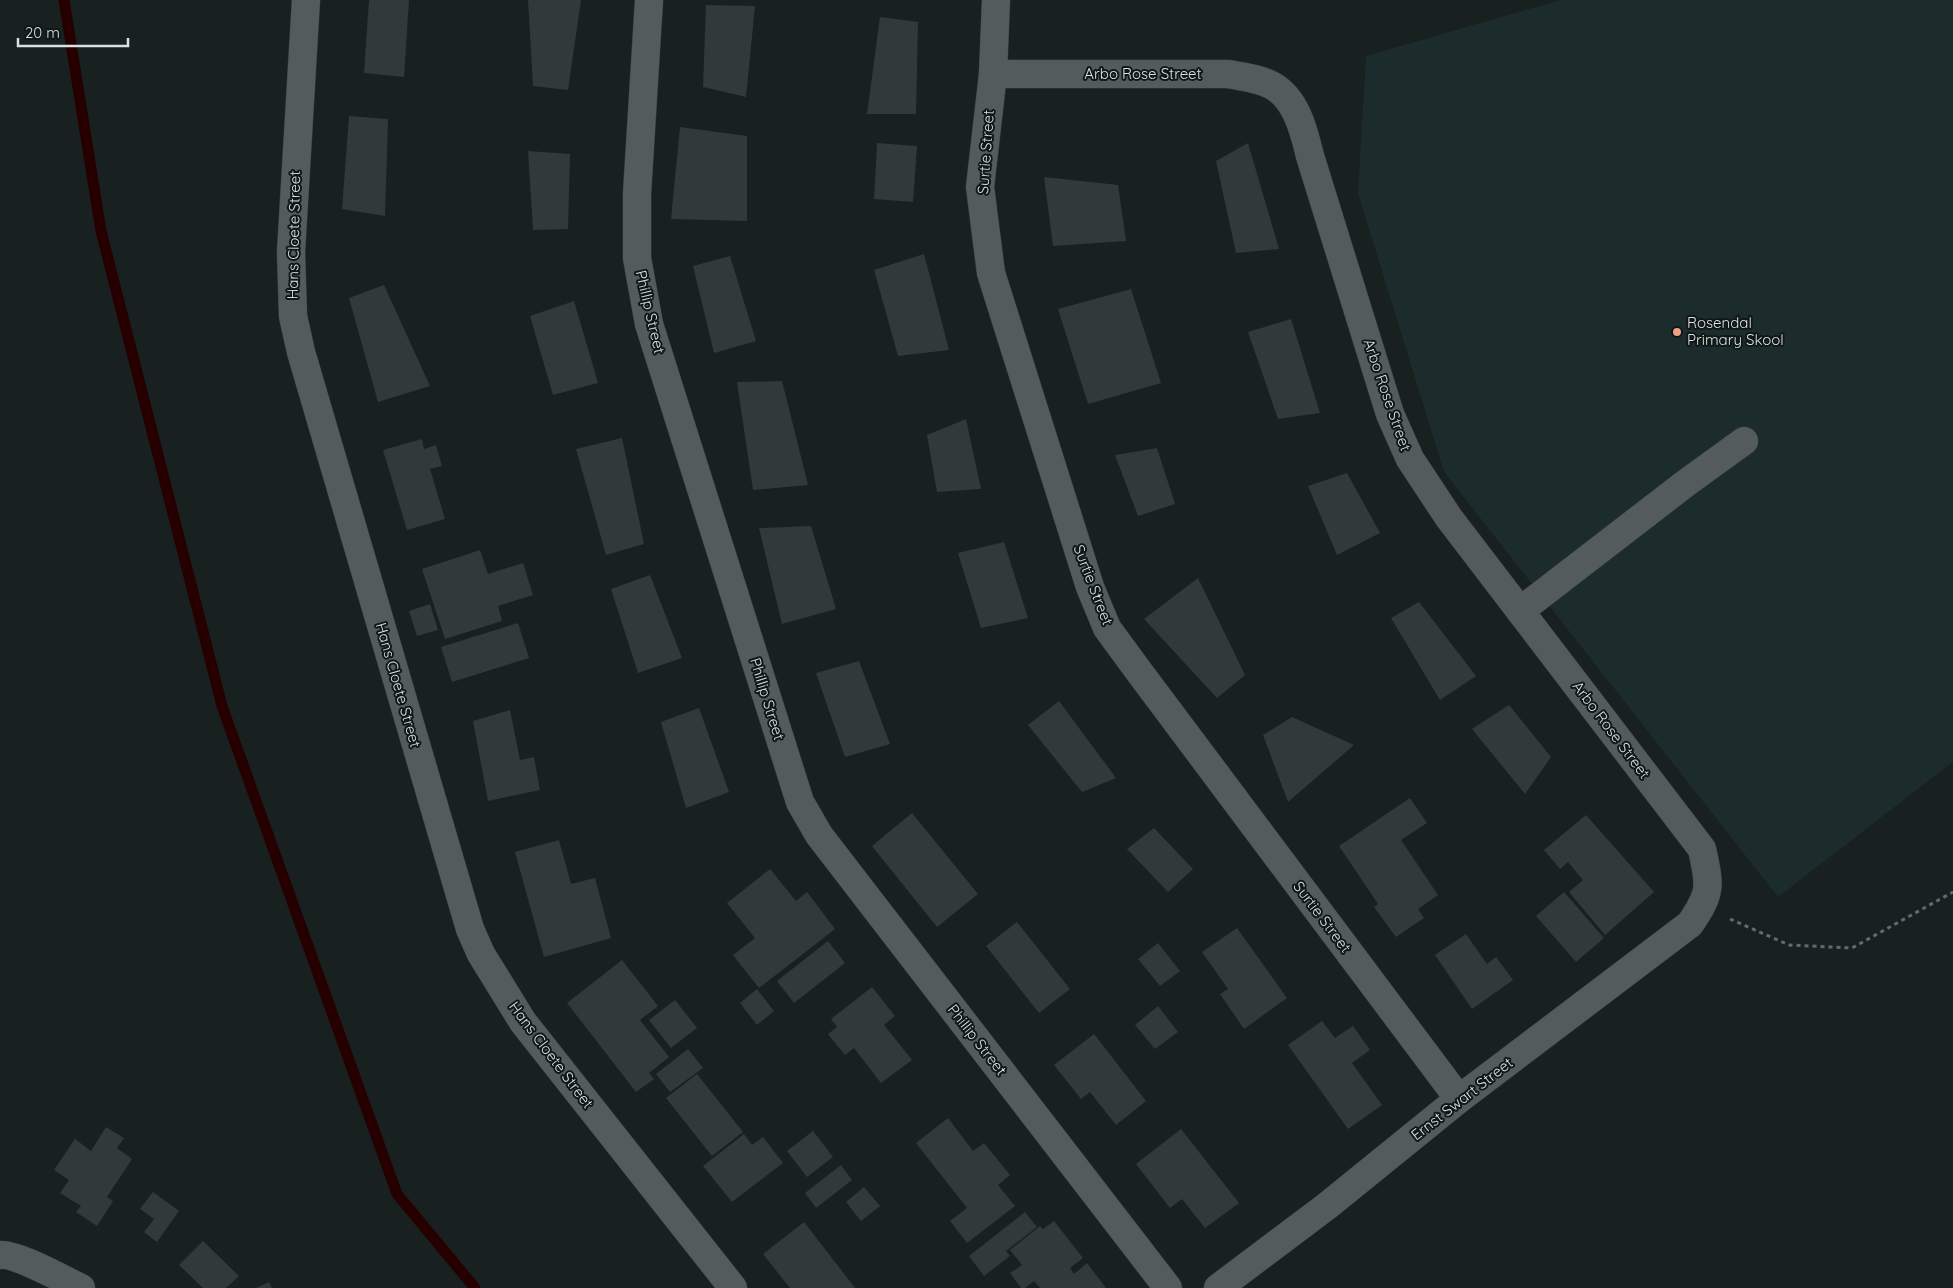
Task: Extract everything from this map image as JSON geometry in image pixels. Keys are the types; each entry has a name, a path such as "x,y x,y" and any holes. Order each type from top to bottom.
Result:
{"street":[{"name":"Hans Cloete Street","path":"306,0 291,252 293,316 301,352 470,929 481,954 523,1022 733,1288"},
{"name":"Phillip Street","path":"649,0 638,194 638,258 649,324 800,802 818,835 1168,1288"},
{"name":"Surtie Street","path":"996,0 993,74 980,187 991,273 1090,587 1107,628 1459,1099"},
{"name":"Arbo Rose Street","path":"993,74 1228,74 1256,79 1274,86 1290,103 1303,126 1310,156 1390,414 1410,459 1449,518 1702,849 1708,891 1702,907"},
{"path":"1520,611 1686,483 1744,441"},
{"name":"Ernst Swart Street","path":"1218,1288 1327,1206 1459,1099 1690,924 1702,907"},
{"path":"0,1255 6,1254 81,1288"}],"path":[{"path":"1702,907 1790,945 1852,948 1953,892"}],"shaded area":[{"name":"Rosendal Primary Skool","path":"1560,0 1953,0 1953,762 1778,897 1444,472 1358,193 1366,56"}],"building":[{"path":"369,0 409,0 404,77 364,73"},
{"path":"528,0 581,0 568,90 533,86"},
{"path":"706,5 755,6 746,97 703,87"},
{"path":"880,17 918,22 916,114 867,114"},
{"path":"349,116 388,119 385,216 342,209"},
{"path":"680,127 747,136 747,221 671,219"},
{"path":"877,143 917,146 913,202 874,199"},
{"path":"1248,143 1279,249 1236,253 1216,161"},
{"path":"528,151 570,154 568,229 533,230"},
{"path":"1044,177 1118,185 1126,241 1053,246"},
{"path":"924,254 949,350 898,356 874,270"},
{"path":"730,256 756,341 714,353 693,266"},
{"path":"384,285 430,386 378,402 349,298"},
{"path":"1131,289 1161,383 1088,404 1058,309"},
{"path":"574,301 598,383 553,395 530,316"},
{"path":"1291,319 1320,413 1278,419 1248,332"},
{"path":"782,381 808,485 753,490 737,382"},
{"path":"966,419 981,489 937,492 927,435"},
{"path":"622,438 644,544 606,555 576,449"},
{"path":"422,439 424,449 436,445 442,466 430,469 445,519 407,530 383,450"},
{"path":"1157,448 1175,504 1138,516 1115,455"},
{"path":"1347,473 1380,533 1337,555 1308,486"},
{"path":"811,526 836,609 782,624 759,528"},
{"path":"1004,542 1028,618 981,628 958,553"},
{"path":"480,550 488,574 523,563 533,595 498,606 502,621 445,639 422,569"},
{"path":"650,575 682,658 638,673 611,589"},
{"path":"1198,578 1245,675 1217,698 1144,619"},
{"path":"1419,602 1476,676 1440,700 1391,618"},
{"path":"430,604 438,630 417,636 409,611"},
{"path":"518,623 529,658 452,682 441,647"},
{"path":"859,661 890,744 845,757 816,673"},
{"path":"1059,701 1116,778 1082,792 1028,725"},
{"path":"1509,705 1551,757 1525,794 1472,729"},
{"path":"699,708 729,792 686,808 661,722"},
{"path":"510,710 520,760 534,757 540,790 488,801 473,721"},
{"path":"1292,717 1354,745 1288,802 1263,735"},
{"path":"1410,798 1427,823 1401,840 1438,895 1418,909 1424,918 1396,937 1374,907 1378,904 1339,846"},
{"path":"912,813 978,894 937,927 872,846"},
{"path":"1586,815 1654,892 1605,935 1569,892 1583,880 1568,862 1560,869 1544,850"},
{"path":"1154,828 1193,869 1168,892 1127,849"},
{"path":"559,840 571,884 595,878 611,938 544,957 515,852"},
{"path":"770,869 796,901 807,892 835,929 759,988 733,955 755,938 727,903"},
{"path":"1564,892 1604,938 1576,962 1536,916"},
{"path":"1017,922 1070,989 1039,1013 986,946"},
{"path":"1237,928 1287,998 1244,1029 1220,994 1228,989 1202,952"},
{"path":"1466,934 1487,964 1496,957 1513,980 1472,1009 1435,955"},
{"path":"828,941 845,963 794,1003 777,981"},
{"path":"1158,943 1180,971 1160,986 1138,959"},
{"path":"622,960 658,1006 640,1020 669,1057 649,1073 654,1079 636,1092 567,1003"},
{"path":"872,987 895,1016 884,1025 912,1060 881,1083 854,1048 845,1055 828,1034 837,1027 831,1019"},
{"path":"757,989 774,1011 757,1025 740,1003"},
{"path":"675,1000 697,1028 671,1048 649,1020"},
{"path":"1158,1006 1178,1032 1155,1049 1135,1025"},
{"path":"1322,1021 1335,1038 1353,1026 1370,1050 1352,1063 1382,1105 1348,1129 1288,1045"},
{"path":"1094,1034 1146,1101 1116,1125 1090,1092 1081,1099 1054,1065"},
{"path":"688,1049 703,1068 670,1092 656,1074"},
{"path":"697,1074 743,1132 712,1156 666,1098"},
{"path":"948,1118 973,1151 984,1143 1010,1175 998,1185 1015,1206 967,1243 950,1221 967,1208 916,1143"},
{"path":"106,1127 124,1138 117,1148 132,1159 107,1197 113,1201 97,1226 76,1212 81,1206 60,1193 69,1180 54,1170 75,1139 91,1151"},
{"path":"1181,1129 1239,1203 1205,1228 1182,1199 1170,1208 1136,1164"},
{"path":"813,1131 833,1157 807,1177 787,1151"},
{"path":"744,1134 752,1145 763,1137 783,1163 732,1202 703,1166"},
{"path":"841,1165 852,1180 816,1208 805,1193"},
{"path":"864,1187 880,1206 861,1221 846,1202"},
{"path":"153,1192 179,1211 157,1242 144,1232 154,1219 140,1209"},
{"path":"1025,1212 1037,1227 1006,1251 1010,1256 984,1276 969,1256"},
{"path":"1054,1221 1083,1258 1070,1268 1074,1274 1087,1263 1106,1288 1040,1288 1034,1281 1025,1288 1021,1288 1010,1273 1022,1265 1010,1250 1040,1226 1043,1229"},
{"path":"804,1222 855,1288 790,1288 763,1254"},
{"path":"203,1241 239,1276 226,1288 203,1288 179,1265"},
{"path":"269,1282 272,1288 256,1288"}],"waterway":[{"path":"64,0 101,231 222,706 397,1194 475,1288"}],"place":[{"name":"Rosendal Primary Skool","path":"1677,332"}]}
